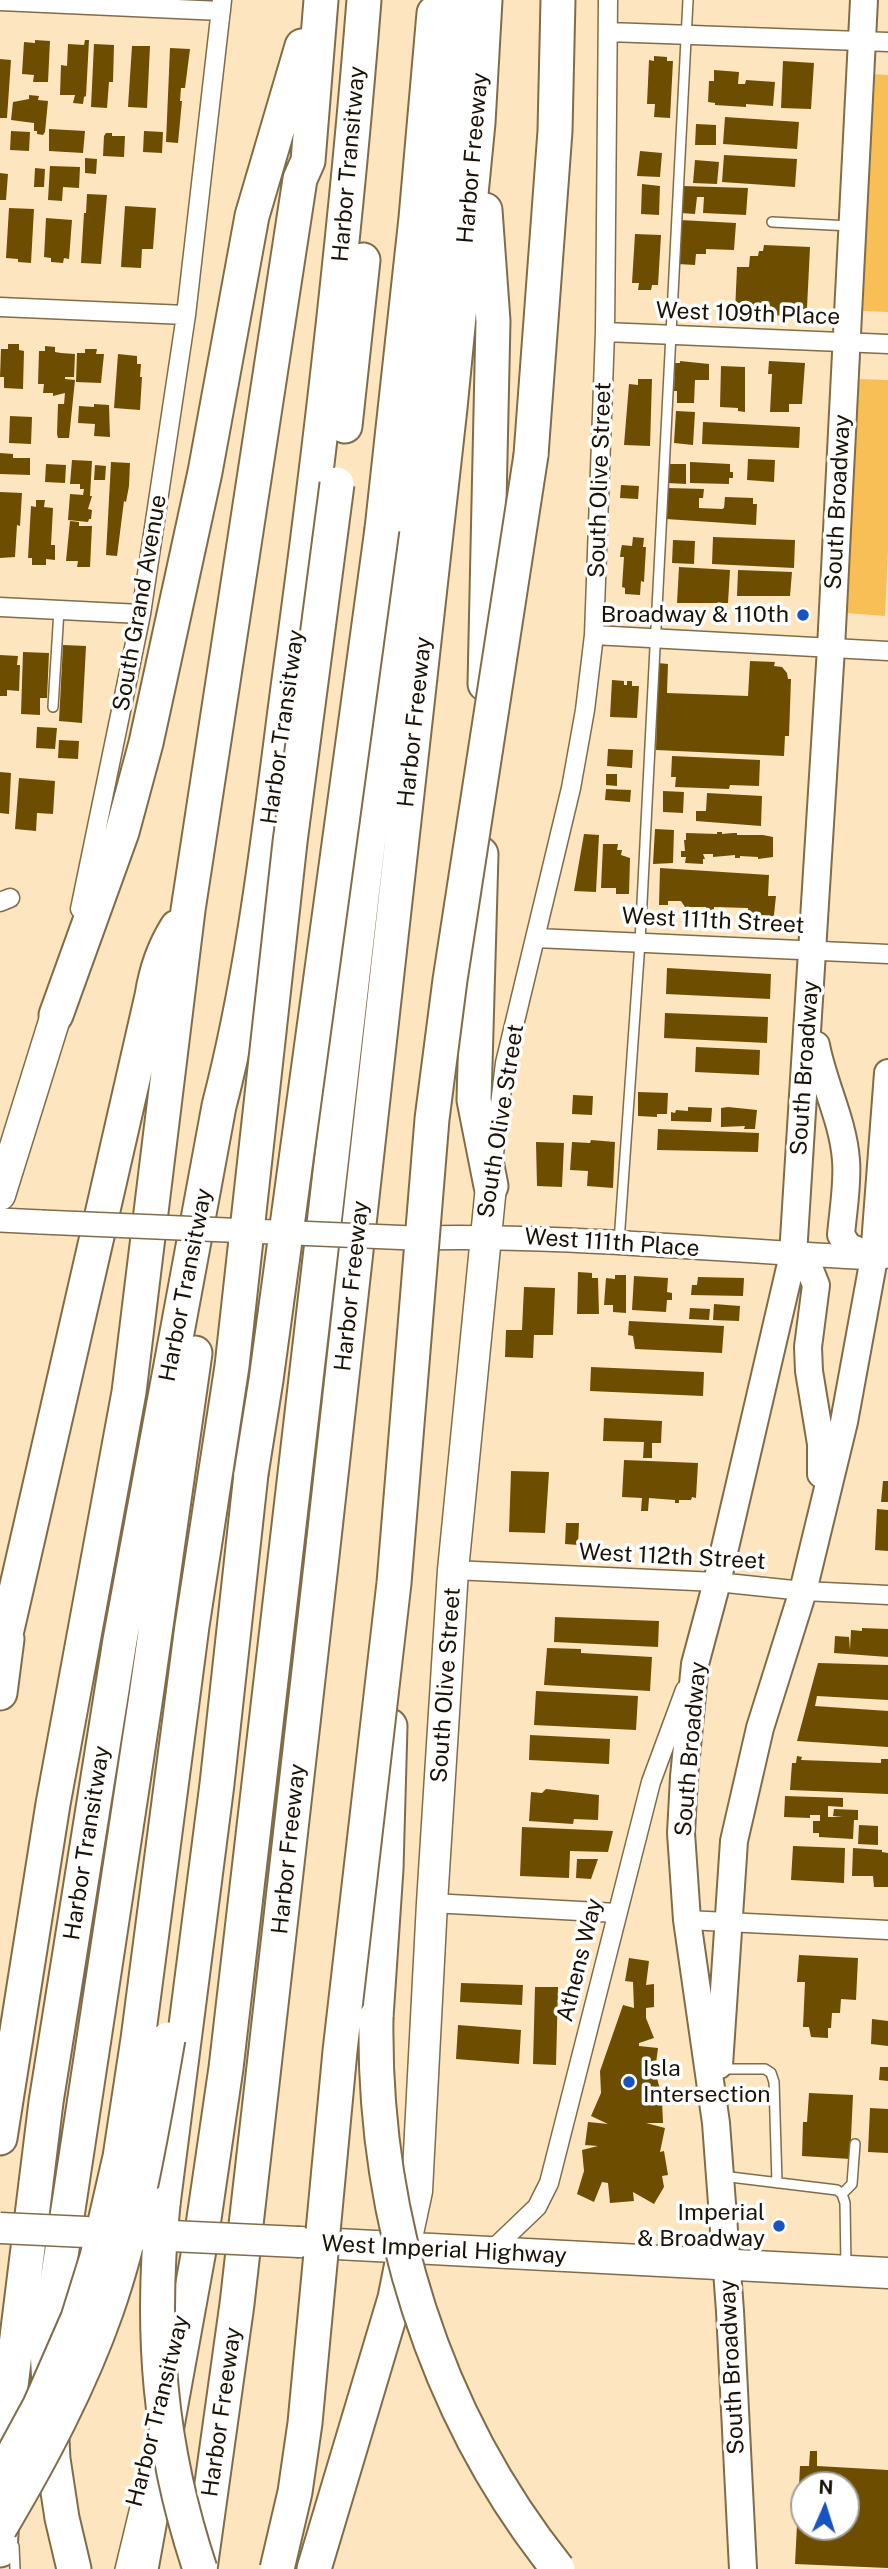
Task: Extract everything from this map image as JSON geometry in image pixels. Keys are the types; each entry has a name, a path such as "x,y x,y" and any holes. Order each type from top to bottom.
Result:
{"highway":[{"path":"0,2138 53,1804 129,1392 188,910 300,179 308,161 319,0"},
{"path":"56,1015 122,832 146,743 205,472 250,228 319,0"},
{"name":"Harbor Transitway","path":"7,2537 10,2394 46,2102 120,1640 219,1106 238,1034 259,905 325,412 364,0"},
{"path":"0,2479 40,2405 78,2319 97,2257 120,2157 192,1626 232,1366 288,855 354,359 386,0"},
{"path":"7,2537 89,2357 108,2307 142,2183 168,2039 182,1924 268,1367 382,529 414,231 435,0"},
{"name":"Harbor Transitway","path":"201,2238 226,2068 409,504 432,297 456,0"},
{"name":"Harbor Freeway","path":"200,2569 227,2386 255,2155 447,436 478,124 485,0"},
{"path":"277,2569 293,2504 306,2423 340,2051 394,1583 428,1162 438,1073 466,870 531,455 555,131 558,0"},
{"path":"478,124 493,321 474,1100 491,1186"},
{"path":"0,1693 4,1645 156,969 167,944 188,910"},
{"path":"74,2569 62,2518 53,2459 47,2348 146,1696 238,1034"},
{"path":"200,2569 179,2500 166,2435 157,2356 156,2289 163,2204 217,1784 251,1474"},
{"path":"394,1583 388,1808 376,2041 378,2111 387,2181 414,2295 428,2337 456,2403 500,2485 558,2569"},
{"path":"141,2569 201,2238"},
{"path":"314,2569 395,2298 405,2248"}],"main road":[{"name":"South Broadway","path":"743,2569 727,2265 713,2069 687,1920 681,1833 695,1664 718,1582 793,1255 831,648 864,0"},
{"path":"809,1008 822,1074 840,1126 846,1160 841,1235 848,1246 881,1257"},
{"name":"South Grand Avenue","path":"0,1195 56,1015"},
{"name":"South Broadway","path":"713,2069 737,1828 760,1728 803,1591 881,1257 888,1073"},
{"name":"South Olive Street","path":"405,2248 417,2191 453,1570 491,1186"},
{"path":"793,1255 810,1270 816,1284 808,1347 809,1371 821,1444 821,1515"},
{"name":"West Imperial Highway","path":"0,2228 888,2273"}],"street":[{"name":"South Olive Street","path":"491,1186 505,1063 571,788 585,710 594,635 605,332 608,0"},
{"path":"0,1 221,6"},
{"name":"South Grand Avenue","path":"56,1015 141,614 186,315 221,6"},
{"path":"608,32 888,43"},
{"path":"0,307 186,315"},
{"name":"West 109th Place","path":"605,332 888,344"},
{"path":"0,607 141,614"},
{"path":"594,635 888,651"},
{"name":"West 111th Street","path":"536,938 888,954"},
{"name":"West 111th Place","path":"0,1220 412,1238 484,1236 793,1255 881,1257"},
{"name":"West 112th Street","path":"453,1570 718,1582 803,1591 888,1595"},
{"name":"Athens Way","path":"490,2252 537,2207 549,2183 651,1782 695,1664"},
{"path":"432,1903 617,1913"},
{"path":"687,1920 888,1930"}],"lane":[{"path":"619,1244 640,943 688,0"},
{"path":"772,222 852,226"},
{"path":"53,707 59,610"},
{"path":"713,2069 765,2069 771,2073 774,2082 777,2183"},
{"path":"842,2194 852,2184 855,2144"},
{"path":"720,2175 837,2190 842,2194 845,2203 846,2271"},
{"name":"Harbor Transitway","path":"156,2421 201,2238"},
{"name":"Harbor Transitway","path":"120,2569 143,2473"},
{"path":"7,2537 15,2569"}],"shaded area":[{"path":"873,74 888,75 888,312 863,311"},
{"path":"857,379 888,380 888,550 885,616 846,613"}],"building":[{"path":"35,40 50,41 48,82 33,82 34,75 22,74 24,42 35,43"},
{"path":"85,40 89,40 86,96 83,104 73,103 75,95 60,95 61,65 67,66 68,44 84,45"},
{"path":"94,44 114,45 113,82 109,82 107,108 91,107"},
{"path":"132,46 150,46 147,108 128,107"},
{"path":"170,48 190,49 185,88 181,88 178,143 166,142"},
{"path":"654,56 667,57 667,61 673,61 670,118 654,117 655,104 647,104 649,60 654,61"},
{"path":"0,59 11,60 7,118 0,118"},
{"path":"783,61 814,63 811,109 781,108"},
{"path":"714,70 739,72 738,84 745,84 746,80 775,82 773,106 746,104 746,107 708,102 709,81 714,81"},
{"path":"29,95 48,101 43,135 34,131 34,123 11,120 13,102 29,99"},
{"path":"725,117 799,122 797,149 723,144"},
{"path":"696,124 716,125 716,145 695,145"},
{"path":"49,129 85,131 83,153 49,151"},
{"path":"11,131 30,132 29,151 10,150"},
{"path":"144,131 163,132 162,153 143,152"},
{"path":"106,133 125,136 124,157 103,156"},
{"path":"640,151 662,153 660,177 637,176"},
{"path":"724,155 797,159 795,187 722,182"},
{"path":"85,158 97,159 96,174 85,173"},
{"path":"695,160 719,162 717,184 693,183"},
{"path":"50,166 80,167 79,188 63,187 62,201 48,200"},
{"path":"35,168 45,169 44,187 34,187"},
{"path":"0,173 8,174 6,200 0,200"},
{"path":"642,184 660,186 659,215 641,214"},
{"path":"682,186 748,188 746,215 703,213 704,197 697,197 695,214 681,213"},
{"path":"87,194 107,195 101,264 81,263"},
{"path":"125,206 156,208 153,249 142,249 141,268 121,267"},
{"path":"9,208 34,209 31,263 6,258"},
{"path":"46,218 72,220 69,259 64,258 63,263 51,262 51,258 44,257"},
{"path":"680,220 736,223 734,250 706,249 706,254 696,254 695,265 678,264"},
{"path":"635,234 661,235 658,285 652,285 651,290 638,290 639,283 632,283"},
{"path":"764,245 810,247 807,308 798,317 735,312 737,267 749,267 750,256 758,256"},
{"path":"8,344 19,344 19,350 24,351 23,389 4,388 4,377 0,377 1,349 8,349"},
{"path":"45,346 55,347 55,352 75,354 74,377 65,377 75,380 69,438 58,438 57,434 58,404 64,404 65,393 53,396 53,393 43,393 44,384 38,384 39,351 45,351"},
{"path":"85,349 97,349 96,354 104,354 101,383 76,382 77,353 85,353"},
{"path":"118,354 137,356 137,364 141,364 140,410 114,408"},
{"path":"680,361 709,364 709,380 695,380 694,403 677,403 677,391 674,391 675,363"},
{"path":"769,361 805,363 802,404 789,404 789,412 770,412 772,374 768,374"},
{"path":"721,366 745,367 745,412 738,411 738,408 720,407"},
{"path":"638,379 652,379 650,446 624,445 629,384 638,385"},
{"path":"94,404 109,405 110,437 94,436 95,424 78,423 79,406 94,407"},
{"path":"676,411 695,412 693,445 674,443"},
{"path":"10,416 32,417 31,444 9,443"},
{"path":"703,422 800,427 799,448 702,444"},
{"path":"0,453 13,454 13,458 30,458 30,475 0,474"},
{"path":"748,459 775,460 774,482 747,480"},
{"path":"72,460 92,461 92,496 88,509 92,510 88,522 68,520 70,494 83,495 84,489 80,489 80,484 70,484"},
{"path":"111,462 130,463 129,486 126,502 124,501 117,556 106,555"},
{"path":"690,462 730,464 733,478 729,478 729,484 690,483"},
{"path":"46,464 66,465 65,483 45,482"},
{"path":"669,464 686,464 686,484 668,483"},
{"path":"95,465 106,466 105,480 94,480"},
{"path":"621,485 639,486 638,499 620,498"},
{"path":"667,488 704,489 703,498 699,498 699,508 722,509 725,497 753,498 753,504 757,504 756,525 666,519"},
{"path":"0,492 22,493 15,557 0,558"},
{"path":"36,500 45,500 44,507 53,508 51,545 55,545 55,560 46,559 46,565 32,565 32,558 28,558 31,506 36,507"},
{"path":"70,521 79,522 79,526 92,526 90,567 77,567 78,561 66,561"},
{"path":"633,537 644,538 643,547 646,547 644,582 641,581 640,595 625,594 625,588 622,587 624,557 620,557 621,549 622,545 632,546"},
{"path":"713,537 795,540 794,568 712,564"},
{"path":"673,540 695,541 694,564 672,563"},
{"path":"679,567 730,570 728,603 677,603"},
{"path":"738,570 792,572 790,596 737,596"},
{"path":"63,645 86,646 82,723 59,721"},
{"path":"23,652 49,653 47,698 40,698 40,715 21,714"},
{"path":"0,655 18,656 17,665 20,665 19,691 7,690 7,696 0,696"},
{"path":"750,661 775,662 774,666 782,667 788,679 791,679 789,736 785,736 784,756 656,750 658,663 668,664 667,693 748,696"},
{"path":"612,680 624,681 624,685 627,685 627,681 632,681 632,686 639,686 637,718 610,717"},
{"path":"37,727 57,728 55,749 36,748"},
{"path":"59,740 79,741 78,759 58,758"},
{"path":"608,749 633,750 632,768 607,766"},
{"path":"672,756 760,760 759,786 730,785 729,789 675,787 676,777 671,777"},
{"path":"0,772 11,773 9,814 0,813"},
{"path":"606,774 617,774 617,786 606,785"},
{"path":"19,778 55,781 53,814 37,813 36,831 15,829"},
{"path":"606,789 631,790 630,802 605,800"},
{"path":"663,791 684,792 683,813 663,812"},
{"path":"707,793 762,796 761,826 696,821 696,811 706,811"},
{"path":"655,829 674,830 673,863 653,864"},
{"path":"717,832 773,837 773,857 758,859 703,854 703,864 685,863 686,857 681,857 681,851 685,851 686,833"},
{"path":"584,834 599,835 596,892 574,891"},
{"path":"603,844 618,844 617,850 622,850 621,855 630,858 629,894 616,894 616,888 601,888"},
{"path":"660,868 769,875 768,896 776,896 774,915 768,920 747,920 748,908 714,907 714,910 705,910 706,907 685,907 681,901 668,901 668,905 659,905"},
{"path":"667,968 771,974 770,999 666,994"},
{"path":"665,1013 768,1017 767,1043 664,1038"},
{"path":"696,1047 760,1050 759,1075 695,1072"},
{"path":"638,1092 668,1093 667,1114 657,1114 657,1117 638,1116"},
{"path":"573,1095 593,1096 592,1115 572,1114"},
{"path":"688,1107 712,1108 711,1122 671,1121 671,1112 688,1111"},
{"path":"721,1108 757,1110 755,1129 744,1129 745,1126 721,1127"},
{"path":"658,1129 759,1133 758,1152 657,1150"},
{"path":"591,1140 615,1142 613,1188 587,1186 588,1171 570,1170 572,1142 590,1143"},
{"path":"536,1142 564,1143 562,1187 537,1186"},
{"path":"578,1272 592,1273 592,1278 598,1278 599,1314 577,1314"},
{"path":"615,1275 626,1275 626,1313 613,1312 613,1305 604,1305 606,1278 615,1279"},
{"path":"634,1276 668,1278 667,1292 672,1293 672,1300 667,1300 666,1312 632,1310"},
{"path":"698,1277 744,1278 743,1296 691,1295 692,1285 697,1285"},
{"path":"524,1287 555,1288 553,1335 534,1335 533,1358 505,1357 506,1330 522,1330"},
{"path":"714,1304 740,1306 739,1321 713,1320"},
{"path":"690,1308 710,1309 709,1320 689,1319"},
{"path":"629,1321 724,1326 722,1353 635,1349 633,1336 628,1335"},
{"path":"591,1367 704,1372 703,1396 590,1391"},
{"path":"604,1418 662,1421 661,1443 652,1443 652,1458 643,1458 644,1442 603,1441"},
{"path":"624,1460 698,1463 696,1498 675,1503 675,1500 649,1498 648,1511 641,1511 642,1498 622,1497"},
{"path":"511,1471 549,1472 545,1533 509,1532"},
{"path":"883,1481 888,1481 888,1502 881,1502"},
{"path":"877,1509 888,1510 888,1551 875,1550"},
{"path":"566,1523 579,1523 578,1545 565,1544"},
{"path":"555,1617 659,1621 658,1647 554,1642"},
{"path":"862,1628 888,1629 888,1657 834,1653 835,1636 849,1637 850,1650 851,1630 862,1631"},
{"path":"547,1648 652,1657 650,1691 544,1685"},
{"path":"818,1663 888,1665 888,1700 817,1696 815,1706 888,1711 888,1747 797,1741"},
{"path":"536,1691 638,1696 636,1730 534,1725"},
{"path":"530,1735 610,1739 609,1764 529,1760"},
{"path":"797,1756 802,1757 801,1760 881,1763 881,1759 888,1759 888,1794 790,1790 792,1763 796,1763"},
{"path":"546,1789 599,1795 598,1820 574,1819 573,1824 529,1821 531,1792 542,1793"},
{"path":"785,1796 843,1798 843,1807 828,1806 828,1817 843,1817 833,1816 834,1809 858,1810 858,1820 854,1820 853,1839 819,1837 819,1833 813,1833 813,1821 820,1821 820,1815 810,1815 810,1818 784,1817"},
{"path":"859,1825 878,1826 878,1845 858,1844"},
{"path":"522,1827 613,1831 608,1852 570,1851 569,1878 520,1876"},
{"path":"793,1846 845,1848 844,1883 791,1880"},
{"path":"853,1848 882,1850 888,1853 888,1887 874,1887 873,1876 852,1876"},
{"path":"577,1859 598,1859 591,1879 576,1878"},
{"path":"799,1955 858,1958 856,2000 841,1999 840,2013 832,2013 828,2038 811,2037 809,2027 803,2027 805,1982 797,1982"},
{"name":"Isla Intersection","path":"629,1958 649,1961 646,1985 654,1984 654,2007 646,2008 646,2018 654,2038 639,2043 639,2046 658,2048 655,2071 661,2093 642,2099 662,2100 663,2123 646,2123 665,2128 660,2152 664,2151 668,2175 662,2176 664,2187 654,2204 633,2192 634,2201 610,2203 608,2183 602,2182 594,2202 577,2194 584,2171 582,2150 598,2146 585,2145 588,2122 608,2124 591,2116 601,2093 600,2071 623,2005 634,2008 633,1982 625,1981"},
{"path":"461,1983 523,1985 522,2005 460,2002"},
{"path":"535,1987 558,1987 556,2065 533,2064"},
{"path":"872,2019 888,2021 888,2046 871,2044"},
{"path":"458,2025 521,2030 519,2064 456,2059"},
{"path":"880,2067 888,2067 888,2081 879,2080"},
{"path":"809,2093 853,2095 850,2159 802,2156 803,2122 807,2122"},
{"path":"870,2108 888,2109 888,2153 868,2152"},
{"path":"810,2451 817,2451 817,2466 888,2470 888,2568 795,2564 796,2541 860,2541 860,2471 800,2471 800,2466 809,2466"}],"place":[{"name":"Broadway & 110th","path":"803,615"},
{"name":"Isla Intersection","path":"629,2082"},
{"name":"Imperial & Broadway","path":"779,2226"}]}
